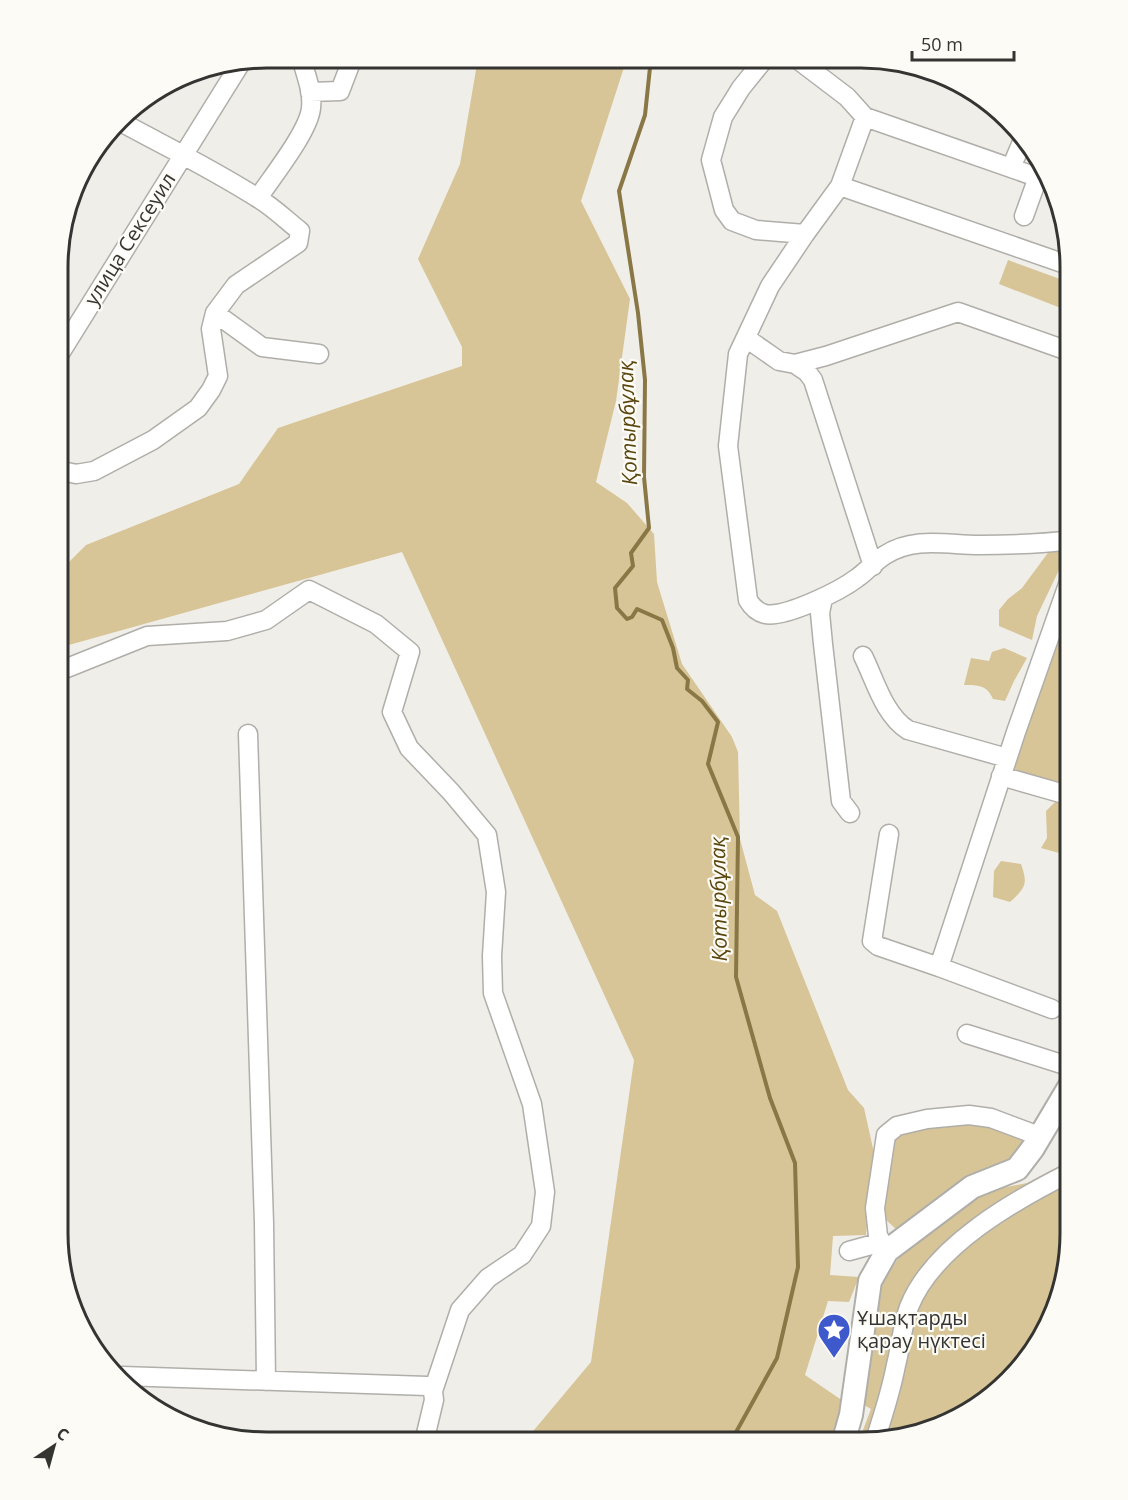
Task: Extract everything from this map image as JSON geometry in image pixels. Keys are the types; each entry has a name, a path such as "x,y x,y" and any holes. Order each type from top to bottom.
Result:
{"main road":[{"path":"846,1432 851,1415 870,1281 885,1247 972,1187 1017,1169 1060,1102"}],"street":[{"path":"258,198 302,133 311,110 310,92 304,68"},
{"path":"310,92 340,91 349,68"},
{"path":"757,68 741,88 723,117 711,160 724,210 732,221 756,230 805,234"},
{"path":"810,68 847,97 865,117 1040,178"},
{"name":"улица Сексеуил","path":"68,340 236,70"},
{"path":"865,117 840,186 770,286 738,354 728,446 748,600 752,608 763,614 777,615 823,598 856,579 886,555 907,545 929,543 978,545 1060,541"},
{"name":"улица Сексеуил","path":"127,125 168,148 183,153 258,198 300,231 298,243 287,253 236,285 215,313"},
{"path":"1011,168 1020,147"},
{"path":"1024,216 1043,184"},
{"path":"840,186 1060,262"},
{"path":"795,364 826,356 958,312 1060,348"},
{"path":"68,472 76,474 94,471 153,440 198,408 218,376 211,329 215,313 262,347 319,354"},
{"path":"746,338 779,361 795,364 807,372 813,380 873,566"},
{"path":"68,668 147,636 227,631 266,620 309,590 376,624 410,652 392,712 409,748 452,792 487,835 496,892 492,956 493,993 531,1104 545,1192 541,1226 522,1256 488,1278 460,1310 433,1392 434,1400 426,1432"},
{"path":"823,598 820,613 841,801 849,813"},
{"path":"939,967 1007,758 1060,607"},
{"path":"863,656 898,724 908,730 1007,758"},
{"path":"248,735 264,1223 266,1381"},
{"path":"1001,776 1060,793"},
{"path":"889,834 872,941 878,946 1052,1010"},
{"path":"966,1034 1060,1064"},
{"path":"849,1251 885,1247 878,1236 875,1208 886,1135 897,1126 927,1119 969,1115 991,1118 1039,1136"},
{"path":"1017,1169 1023,1196"},
{"path":"877,1431 897,1364 904,1324 919,1287 942,1260 982,1223 1023,1196 1060,1178"},
{"path":"128,1376 427,1386 433,1392"}],"shaded area":[{"path":"476,68 624,68 581,201 630,299 616,401 596,482 627,503 654,534 657,582 682,664 732,737 738,752 740,839 755,895 777,911 848,1090 864,1108 874,1153 866,1235 833,1236 830,1275 859,1277 849,1302 828,1301 805,1375 846,1403 839,1432 532,1432 591,1362 634,1060 402,552 68,645 68,563 86,545 239,484 278,428 462,366 462,347 418,259 460,164"},
{"path":"1008,260 1060,279 1060,308 999,284"},
{"path":"1053,546 1060,547 1060,568 1037,616 1032,640 999,626 999,610 1022,588"},
{"path":"1060,628 1060,785 1010,768"},
{"path":"1004,648 1027,658 1005,701 993,699 982,687 964,685 971,658 989,661 992,652"},
{"path":"1056,801 1060,802 1060,853 1041,848 1047,838 1046,811"},
{"path":"1001,861 1021,864 1024,876 1022,889 1010,902 993,897 994,871"},
{"path":"982,1122 1027,1138 1015,1157 965,1182 897,1230 886,1220 882,1204 890,1138 898,1129"},
{"path":"1060,1166 1060,1247 1057,1273 1040,1322 1027,1344 993,1383 950,1412 913,1426 888,1431 862,1432 871,1409 864,1405 883,1279 908,1246 964,1204 991,1190 1027,1183"}],"waterway":[{"name":"Қотырбұлақ","path":"650,68 645,115 619,191 638,313 645,380 644,477 649,528 631,553 633,566 615,588 617,608 627,619 632,617 637,609 662,620 673,648 677,668 688,680 687,689 702,701 718,722 708,764 738,837 736,977 770,1098 795,1163 798,1267 777,1358 736,1432"}],"place":[{"name":"Ұшақтарды қарау нүктесі","path":"834,1359"}]}
